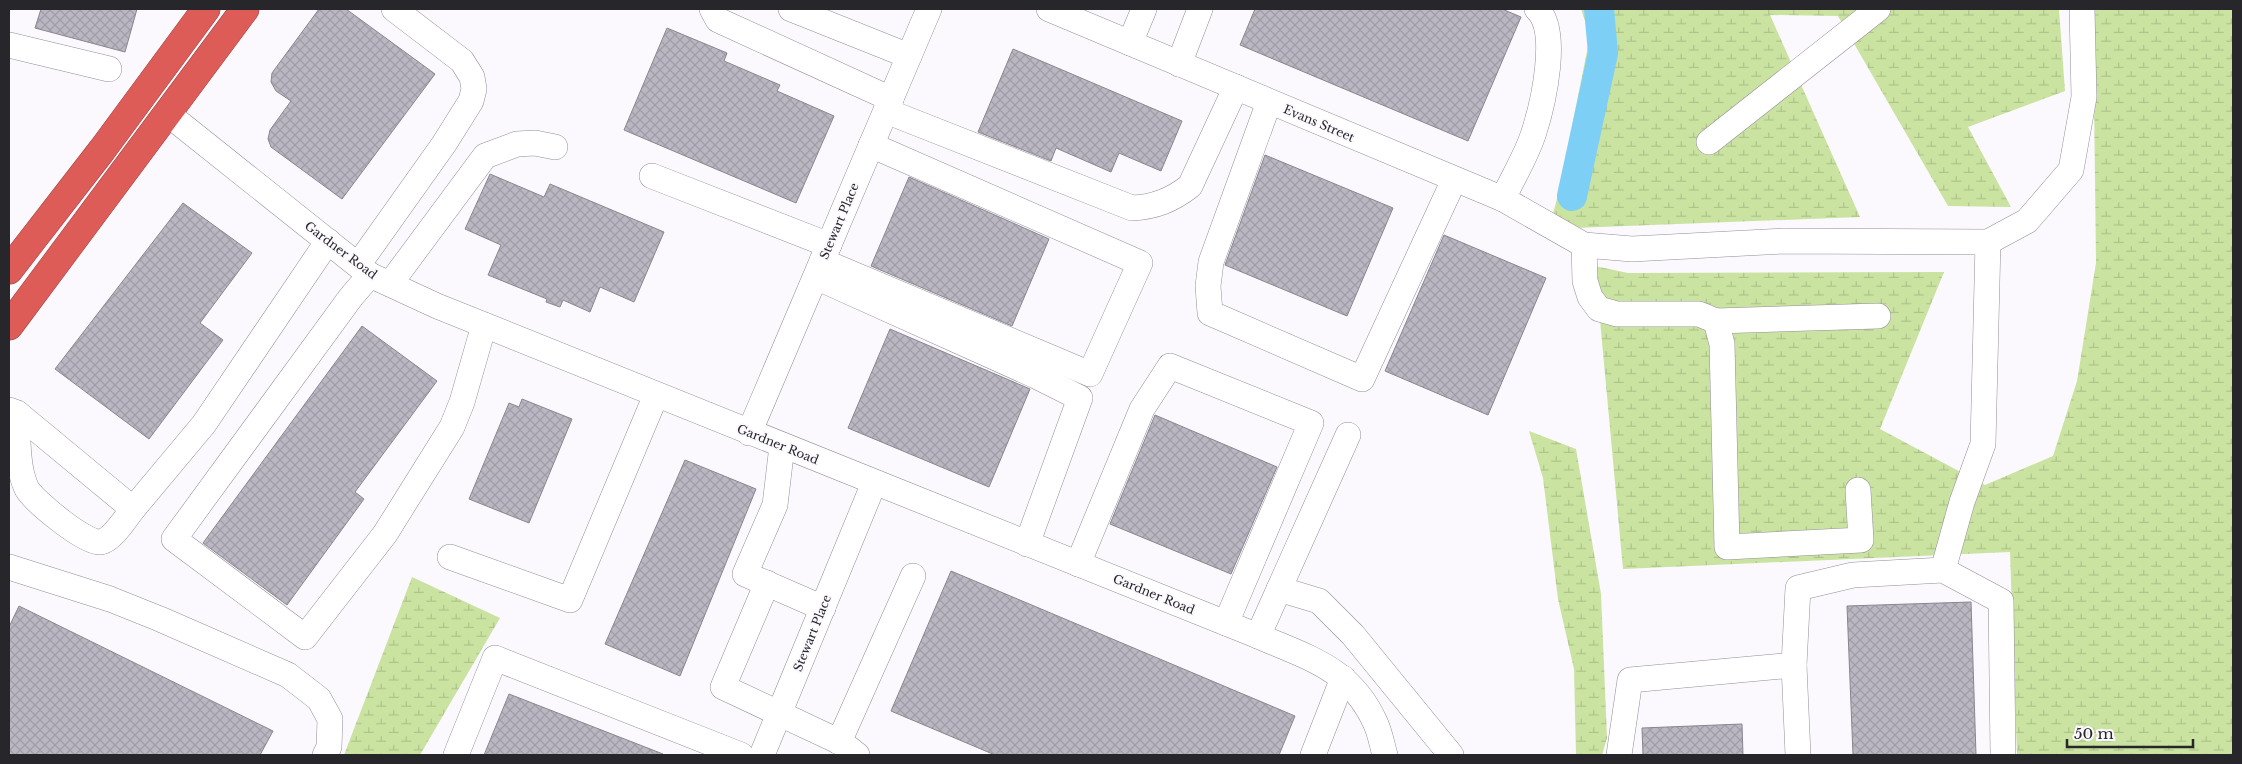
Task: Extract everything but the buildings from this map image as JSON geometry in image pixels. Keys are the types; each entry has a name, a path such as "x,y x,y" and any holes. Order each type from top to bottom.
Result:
{"highway":[{"path":"9,270 102,150 206,9"},
{"path":"9,326 245,9"},
{"path":"9,236 39,217 102,150"}],"street":[{"path":"373,275 444,144 471,101 474,89 472,77 462,61 394,9"},
{"path":"712,9 718,20 842,77 889,105 1132,208 1145,207 1176,197 1190,186 1236,88"},
{"path":"791,9 909,56"},
{"name":"Stewart Place","path":"749,433 929,9"},
{"name":"Evans Street","path":"1049,9 1503,199 1584,245"},
{"path":"1130,43 1144,9"},
{"path":"1180,64 1200,9"},
{"path":"1503,199 1534,133 1548,69 1548,37 1542,14 1537,9"},
{"path":"1709,142 1878,9"},
{"path":"1878,316 1716,321 1699,314 1617,314 1600,309 1590,297 1585,281 1584,245 1632,249 1784,241 1988,242 2027,221 2071,170 2084,97 2082,9"},
{"path":"9,45 110,69"},
{"path":"1269,102 1211,262 1208,286 1210,313 1362,379 1454,180"},
{"name":"Gardner Road","path":"165,116 178,122 373,275 484,325 1226,623 1324,665 1343,678 1359,696 1375,723 1385,755"},
{"path":"484,325 462,402 452,427 385,534 305,637 174,539 351,297 485,156 498,149 517,144 535,143 555,147"},
{"path":"822,261 1090,374 1140,263 871,145"},
{"path":"652,176 822,261 1080,398 1027,544"},
{"path":"13,412 22,474 28,490 59,519 86,538 99,543 106,540 204,424 328,241"},
{"path":"1943,570 1962,502 1983,444 1988,242"},
{"path":"1716,321 1722,344 1727,547 1861,540 1858,490"},
{"path":"1078,564 1142,409 1170,366 1310,423 1226,623"},
{"path":"450,557 570,600 656,395"},
{"path":"13,412 133,509"},
{"path":"1258,636 1348,435"},
{"path":"782,446 774,505 745,574 823,608"},
{"name":"Stewart Place","path":"762,755 874,483"},
{"path":"9,567 110,599 288,675 319,699 330,720 329,747 325,755"},
{"path":"1798,755 1794,665 1798,588 1854,575 1943,570 2001,600 2003,755"},
{"path":"767,583 723,687 848,748 913,576"},
{"path":"1279,590 1319,601 1353,635 1451,755"},
{"path":"456,755 495,658 741,755"},
{"path":"1619,755 1630,680 1794,665"},
{"path":"1313,755 1343,678"}],"green space":[{"path":"1581,9 2059,9 2065,91 1968,127 2011,207 1948,206 1838,16 1770,15 1860,217 1549,229 1559,191 1590,36"},
{"path":"2093,9 2233,9 2233,755 2017,755 2010,552 1623,569 1595,266 1628,273 1944,272 1880,429 1985,485 2053,456 2077,381 2096,263"},
{"path":"1529,431 1576,449 1601,594 1607,738 1602,755 1576,755 1574,669 1558,599 1543,478"},
{"path":"412,577 500,618 420,755 344,755"}],"waterway":[{"path":"1572,196 1603,53 1599,9"}]}
